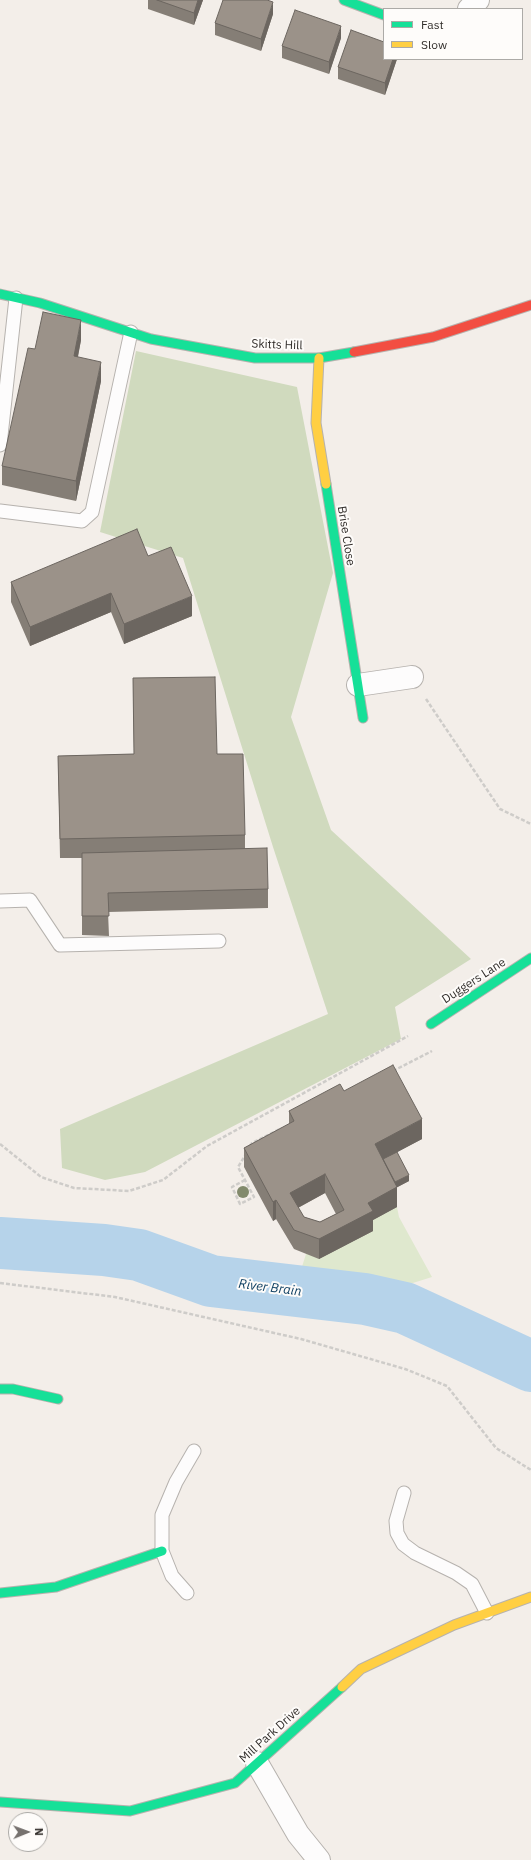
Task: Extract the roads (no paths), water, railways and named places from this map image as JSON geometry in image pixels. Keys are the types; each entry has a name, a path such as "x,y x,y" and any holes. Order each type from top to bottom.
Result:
{"street":[{"path":"344,0 383,15"},
{"path":"470,8 478,0"},
{"name":"Skitts Hill","path":"0,294 40,303 151,339 255,358 319,358 434,337 531,305"},
{"name":"Brise Close","path":"319,358 316,423 363,718"},
{"path":"358,685 412,677"},
{"name":"Duggers Lane","path":"431,1024 531,958"},
{"path":"0,1389 13,1389 58,1399"},
{"path":"0,1593 56,1587 162,1551"},
{"name":"Mill Park Drive","path":"0,1802 130,1811 235,1783 361,1669 454,1625 531,1597"},
{"path":"257,1763 298,1834 319,1860"}],"lane":[{"path":"0,445 16,298"},
{"path":"0,512 82,521 92,512 131,332"},
{"path":"0,901 30,900 60,945 219,941"},
{"path":"187,1593 172,1576 162,1551 162,1514 176,1482 194,1451"},
{"path":"404,1493 396,1521 397,1533 403,1544 414,1553 456,1573 472,1584 487,1613"}],"waterway":[{"name":"River Brain","path":"0,1243 104,1250 139,1255 211,1281 365,1299 405,1308 531,1366"}]}
